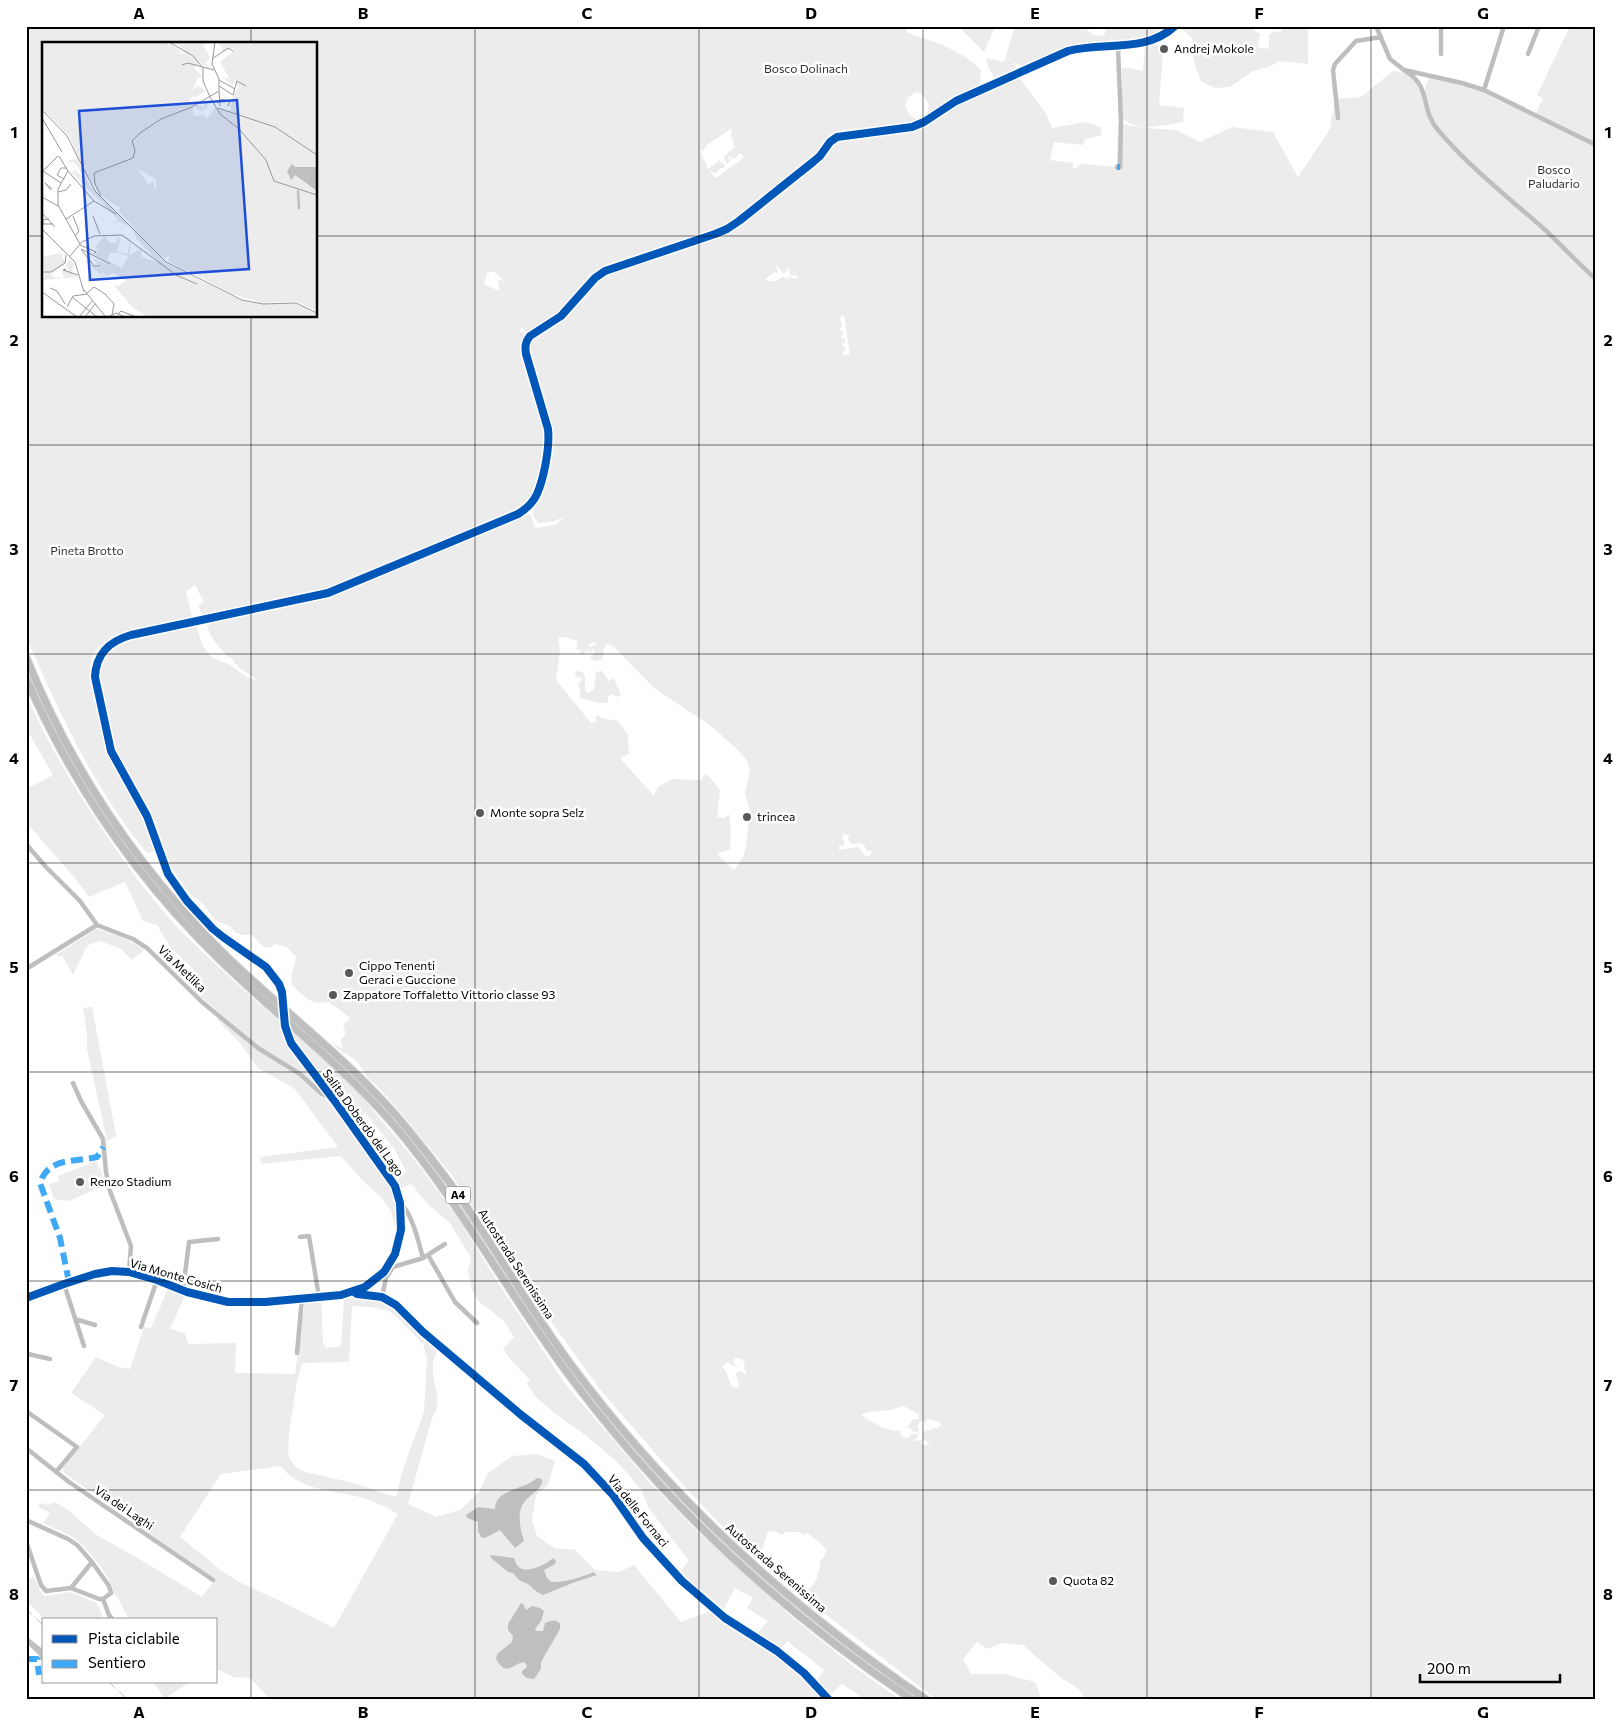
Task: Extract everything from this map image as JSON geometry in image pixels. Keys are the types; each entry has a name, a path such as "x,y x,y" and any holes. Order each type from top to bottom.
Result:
{"highway":[{"name":"Autostrada Serenissima","path":"26,657 52,716 76,761 114,823 143,863 174,901 222,952 351,1069 398,1119 460,1197 556,1344 630,1440 693,1508 770,1581 846,1643 927,1700"},
{"name":"Autostrada Serenissima","path":"26,678 56,743 81,786 137,868 169,907 211,951 340,1069 394,1125 454,1202 512,1293 556,1357 625,1445 682,1507 759,1582 842,1649 913,1700"}],"street":[{"path":"283,1000 280,984 266,967 223,937 193,907 168,874 147,816 111,751 95,677 95,667 98,658 104,650 110,644 125,637 328,593 484,529 526,509 537,494 549,440 548,429 524,347 526,340 561,316 595,278 605,271 715,234 733,225 813,162 832,139 912,127 924,122 956,101 1077,48 1118,47 1153,40 1174,26"},
{"path":"1376,26 1390,59 1415,76 1422,88 1428,114 1436,128 1457,151 1596,279"},
{"path":"1441,54 1442,26"},
{"path":"1484,90 1504,26"},
{"path":"1528,54 1539,26"},
{"path":"1338,118 1333,70 1335,64 1356,41 1381,37"},
{"path":"1118,47 1121,122 1118,167"},
{"path":"1404,70 1484,90 1596,145"},
{"path":"1422,88 1426,76"},
{"path":"26,844 80,901 98,925 26,969"},
{"name":"Via Metlika","path":"98,925 133,939 147,948 202,1002 258,1048 300,1074 322,1094 334,1100"},
{"name":"Salita Doberdò del Lago","path":"285,1026 291,1043 395,1186 400,1204 401,1230 395,1254 384,1272 365,1287 354,1292"},
{"name":"Via Monte Cosich","path":"73,1083 103,1139 110,1191 131,1246 129,1272"},
{"name":"Salita Doberdò del Lago","path":"400,1204 404,1207 426,1256 455,1302 477,1323"},
{"path":"300,1238 309,1236 319,1297"},
{"path":"183,1290 189,1242 218,1239"},
{"path":"382,1297 386,1278 393,1267 426,1256 445,1244"},
{"name":"Via Monte Cosich","path":"26,1298 95,1274 112,1271 129,1272 208,1298 228,1302 265,1302 354,1292"},
{"path":"141,1327 156,1280"},
{"path":"64,1284 84,1346"},
{"name":"Via delle Fornaci","path":"354,1292 382,1297 396,1305 423,1332 520,1414 584,1464 613,1495 643,1538 682,1581 725,1618 777,1651 804,1673 829,1700"},
{"path":"297,1353 302,1298"},
{"path":"76,1319 95,1325"},
{"path":"26,1350 28,1354 50,1359"},
{"path":"26,1411 77,1447 56,1472"},
{"name":"Via dei Laghi","path":"26,1448 77,1488 213,1580"},
{"path":"26,1520 77,1545 111,1589 108,1596 98,1599 71,1588 50,1592 44,1589 29,1553 26,1540"},
{"path":"71,1588 92,1562"},
{"path":"103,1599 112,1618"}],"green space":[{"path":"26,26 909,26 906,32 956,51 981,70 980,85 958,95 925,118 910,123 845,132 834,136 827,141 815,157 731,222 720,228 666,245 664,248 606,266 592,275 575,293 554,321 528,334 521,327 520,332 524,332 526,335 521,350 546,433 543,462 537,484 528,501 518,511 329,591 203,617 198,605 204,602 195,585 186,591 192,617 190,619 135,630 107,641 97,648 91,663 91,680 96,701 99,701 111,751 143,808 159,851 147,853 111,804 64,721 26,636","holes":["918,92 926,99 929,107 922,117 916,119 908,112 906,104 909,97","732,128 731,135 735,147 724,156 724,160 727,164 731,159 728,159 729,155 731,158 735,158 740,153 744,157 716,178 710,172 716,174 725,165 722,162 720,163 720,160 708,169 700,150 703,151 707,145","493,271 504,281 498,280 499,291 484,284 487,273"]},
{"path":"963,26 995,26 984,52 962,30"},
{"path":"1015,26 1085,26 1086,29 1098,36 1104,35 1108,26 1169,26 1158,33 1136,40 1069,47 1021,66 1014,62 1016,69 995,78 989,69 986,58 1004,62"},
{"path":"1180,26 1207,28 1211,26 1247,26 1260,34 1258,47 1269,49 1269,34 1282,31 1282,26 1308,26 1308,64 1279,61 1269,67 1253,71 1230,87 1215,88 1202,82 1194,61 1193,40"},
{"name":"Bosco Paludario","path":"1570,26 1596,26 1596,1700 1086,1700 1080,1690 1060,1677 1023,1645 1002,1643 987,1649 977,1642 963,1659 971,1674 1004,1674 1035,1682 1042,1700 937,1700 791,1588 803,1593 816,1580 820,1561 827,1550 817,1540 807,1533 804,1535 800,1532 786,1532 781,1535 777,1532 768,1531 760,1557 776,1574 732,1537 683,1485 602,1392 532,1295 451,1174 402,1114 367,1077 359,1064 330,1041 341,1048 343,1047 341,1039 346,1034 343,1025 350,1018 329,1002 316,1003 307,999 292,985 291,977 296,957 287,947 274,944 268,948 251,935 236,933 231,927 215,920 204,905 190,894 172,869 160,845 152,820 114,747 98,670 100,662 105,652 113,644 122,640 196,623 202,644 212,657 257,680 237,666 239,665 234,663 232,658 228,657 216,643 207,626 213,620 329,596 508,522 525,513 531,515 537,528 557,524 564,517 552,522 538,523 533,515 532,506 544,480 553,435 529,353 529,342 561,319 609,270 715,234 746,216 747,218 757,207 804,170 832,139 912,127 956,101 1005,79 1007,81 1018,76 1045,112 1052,128 1085,122 1100,127 1102,135 1085,139 1083,145 1054,142 1050,160 1073,163 1073,168 1077,168 1078,165 1082,164 1117,167 1118,124 1143,127 1129,123 1122,118 1122,67 1143,71 1145,45 1155,42 1163,52 1159,105 1184,108 1183,122 1145,128 1176,130 1200,142 1232,127 1273,132 1298,177 1332,126 1330,124 1336,99 1361,97 1393,71 1411,74 1425,96 1425,88 1429,78 1443,80 1472,87 1535,115 1543,99 1537,95","holes":["774,262 784,274 788,267 791,276 796,275 798,279 786,277 787,280 784,277 770,282 765,279 774,272 777,273 778,270","844,315 850,355 843,355 845,351 842,343 845,343 845,339 841,338 843,331 839,330 842,327 840,318","558,637 578,641 576,649 583,651 580,652 580,655 590,648 589,644 597,642 588,652 594,649 594,655 591,656 591,659 595,661 601,660 605,644 613,646 654,688 711,726 736,748 747,761 750,769 745,794 750,812 746,847 743,857 734,870 719,856 718,852 731,849 730,823 729,814 724,818 717,817 720,790 712,779 705,774 701,780 672,779 658,787 654,796 620,758 629,754 628,735 618,721 600,718 599,715 595,717 597,721 591,723 556,680 560,651","844,834 850,836 848,839 850,843 861,843 867,851 872,851 870,856 865,856 858,847 839,850 839,846 843,846 845,842 842,838","740,1358 745,1363 744,1367 747,1375 740,1371 736,1374 739,1385 737,1388 731,1386 726,1371 722,1367 727,1362 736,1367 733,1360","903,1406 918,1414 919,1419 913,1419 907,1428 911,1428 911,1431 918,1432 918,1424 924,1420 926,1423 927,1419 939,1422 942,1427 939,1426 937,1429 929,1430 933,1432 927,1430 922,1433 923,1440 929,1442 926,1446 922,1444 921,1440 914,1440 918,1437 918,1434 911,1434 910,1437 905,1438 900,1434 901,1430 886,1429 861,1415"]},
{"path":"576,671 582,672 585,676 585,691 588,693 594,689 596,672 602,671 609,681 614,678 621,695 618,697 611,694 608,697 608,703 580,698 578,685 582,678 575,676"},
{"path":"26,694 53,749 74,785 133,874 182,932 280,1022 286,1044 322,1090 300,1071 256,1044 184,980 194,970 171,948 157,925 143,921 125,882 89,897 26,822 26,789 53,775 26,728"},
{"path":"96,929 121,937 144,950 132,960 121,949 101,941 90,944 86,948 73,975 63,957 56,955"},
{"path":"92,1007 116,1136 107,1141 87,1049 87,1033 83,1008"},
{"path":"217,1016 281,1062 327,1101 336,1112 338,1110 386,1178 396,1196 399,1218 395,1247 395,1227 391,1211 382,1198 366,1184 341,1156 261,1164 260,1157 338,1147 295,1089 258,1068 240,1043 217,1019"},
{"path":"290,1028 352,1085 414,1159 457,1217 566,1385 650,1483 694,1528 793,1618 853,1666 901,1700 866,1700 842,1684 830,1695 816,1681 824,1670 787,1641 780,1650 758,1633 768,1621 747,1608 753,1598 735,1588 722,1612 679,1573 689,1561 648,1507 642,1491 615,1460 580,1431 555,1414 535,1396 527,1384 530,1380 503,1349 514,1337 503,1320 478,1301 472,1290 468,1270 471,1258 450,1223 428,1204 411,1184 401,1188 397,1180 406,1171 393,1147 365,1113 352,1121 293,1037"},
{"name":"Renzo Stadium","path":"96,1161 107,1184 69,1201 54,1199 49,1184 59,1181 58,1176"},
{"path":"168,1289 185,1295 170,1329 185,1333 188,1344 236,1343 235,1373 295,1374 305,1301 321,1300 323,1343 326,1348 341,1346 344,1299 371,1298 388,1303 403,1314 440,1349 435,1355 433,1362 437,1407 432,1418 408,1504 436,1517 460,1510 480,1491 487,1474 512,1456 537,1454 555,1461 548,1485 536,1495 532,1520 537,1536 556,1549 574,1549 595,1570 619,1572 634,1565 681,1622 710,1611 782,1659 824,1700 271,1700 250,1678 234,1677 218,1670 218,1618 128,1618 113,1592 105,1573 93,1558 74,1538 43,1523 50,1513 37,1506 42,1503 49,1505 55,1502 67,1509 95,1534 202,1597 215,1580 63,1472 63,1468 105,1415 71,1393 96,1357 118,1367 130,1369 144,1327 151,1328","holes":["352,1306 371,1307 389,1311 399,1319 423,1344 427,1358 424,1412 403,1469 396,1497 350,1482 305,1472 297,1468 291,1461 288,1453 296,1387 302,1363 349,1362","281,1466 288,1474 305,1484 366,1499 398,1514 334,1628 241,1583 222,1571 180,1537 221,1474"]},
{"path":"34,1577 45,1596 70,1592 95,1602 103,1618 44,1618 26,1601 26,1581"},
{"path":"154,1684 187,1684 174,1692 165,1699"}],"shaded area":[{"path":"537,1478 542,1479 542,1483 538,1490 521,1507 520,1524 524,1541 515,1548 500,1530 485,1538 481,1537 478,1531 478,1522 467,1518 466,1515 478,1507 495,1509 496,1502 500,1497"},
{"path":"490,1555 514,1558 520,1568 525,1569 541,1566 553,1558 556,1561 555,1564 544,1570 548,1579 554,1582 572,1580 593,1572 597,1575 543,1595 519,1580 513,1573 508,1572"},
{"path":"521,1603 526,1610 532,1606 544,1611 541,1621 535,1629 536,1631 543,1631 545,1623 551,1621 557,1621 560,1624 560,1629 541,1662 541,1669 534,1679 527,1678 522,1674 522,1671 527,1667 524,1662 506,1669 496,1659 497,1654 512,1642 513,1636 508,1630 508,1624"},
{"path":"26,1636 42,1648 42,1660 40,1660 39,1655 26,1643"}],"railway":[{"path":"26,1609 42,1624"},
{"path":"111,1684 128,1700"},
{"path":"26,1698 38,1700"}],"marked path":[{"path":"69,1282 60,1238 40,1183 49,1169 64,1162 97,1157 103,1147"},
{"path":"26,1659 37,1659 39,1675"}],"cycle path":[{"path":"26,1298 95,1274 112,1271 129,1272 157,1280 187,1292 228,1302 265,1302 341,1295 365,1287 384,1272 395,1254 401,1230 400,1203 395,1186 291,1043 285,1026 282,992 279,984 266,967 213,929 187,901 168,874 147,816 111,751 95,677 98,661 105,649 131,635 328,593 518,514 529,506 537,494 544,471 548,444 548,429 526,354 526,342 530,336 561,316 595,278 605,271 727,229 813,162 830,142 837,137 912,127 924,122 956,101 1068,51 1081,48 1137,44 1163,35 1175,26"},
{"path":"354,1292 382,1297 396,1305 423,1332 520,1414 584,1464 613,1495 643,1538 682,1581 725,1618 777,1651 804,1673 829,1700"}],"place":[{"name":"Andrej Mokole","path":"1164,49"},
{"name":"Monte sopra Selz","path":"480,813"},
{"name":"trincea","path":"747,817"},
{"name":"Cippo Tenenti Geraci e Guccione","path":"349,973"},
{"name":"Zappatore Toffaletto Vittorio classe 93","path":"333,995"},
{"name":"Renzo Stadium","path":"80,1182"},
{"name":"Quota 82","path":"1053,1581"}],"park label":[{"name":"Bosco Dolinach","path":"806,69"},
{"name":"Pineta Brotto","path":"87,551"}]}
